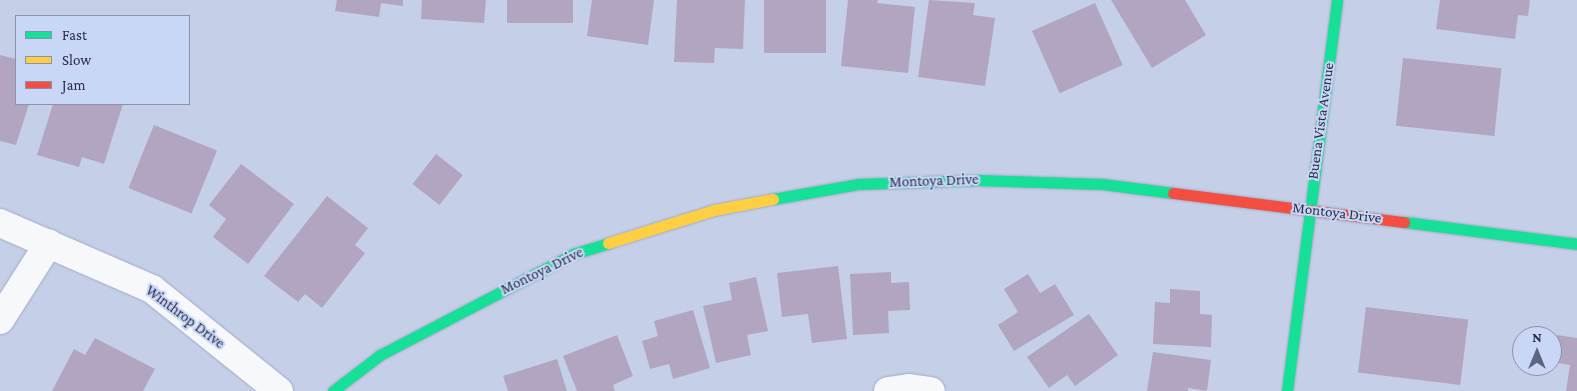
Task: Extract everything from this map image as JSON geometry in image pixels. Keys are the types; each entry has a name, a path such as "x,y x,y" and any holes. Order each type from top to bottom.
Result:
{"street":[{"name":"Buena Vista Avenue","path":"1286,391 1337,0"},
{"name":"Montoya Drive","path":"332,391 380,355 573,254 714,210 858,184 977,180 1102,184 1577,244"},
{"name":"Winthrop Drive","path":"0,223 152,289 279,391"},
{"path":"0,320 49,243"},
{"path":"888,391 909,388 931,391"}],"building":[{"path":"337,0 403,0 403,6 381,3 379,17 335,11"},
{"path":"422,0 486,0 484,23 421,19"},
{"path":"507,0 573,0 573,23 507,23"},
{"path":"592,0 654,0 648,45 587,36"},
{"path":"677,0 745,0 743,49 715,48 714,63 674,62"},
{"path":"764,0 826,0 826,53 764,53"},
{"path":"848,0 878,0 877,3 915,7 908,73 841,66"},
{"path":"929,0 975,3 973,15 995,18 985,86 918,77"},
{"path":"1111,0 1185,0 1206,35 1152,68"},
{"path":"1440,0 1530,0 1528,16 1518,15 1515,39 1436,29"},
{"path":"1095,3 1123,65 1060,93 1032,31"},
{"path":"0,55 15,59 15,105 29,105 16,145 0,141"},
{"path":"1403,58 1501,68 1494,136 1396,126"},
{"path":"53,105 123,105 104,164 82,157 79,167 37,155"},
{"path":"154,125 217,150 192,214 129,188"},
{"path":"436,154 463,175 439,205 413,184"},
{"path":"241,164 294,204 248,264 213,237 226,219 209,205"},
{"path":"327,196 368,228 355,245 365,253 322,308 305,294 298,302 264,276"},
{"path":"838,266 847,339 812,343 808,314 782,317 777,273"},
{"path":"891,272 891,283 909,282 910,310 888,311 889,333 853,335 850,274"},
{"path":"1028,274 1040,293 1055,284 1074,315 1014,351 998,325 1018,312 1004,289"},
{"path":"756,277 768,331 747,335 751,355 716,363 703,306 732,300 729,283"},
{"path":"1170,289 1200,291 1200,314 1212,315 1211,347 1153,344 1155,302 1170,303"},
{"path":"1366,307 1468,320 1460,385 1358,373"},
{"path":"693,310 710,368 673,379 669,364 650,369 642,341 658,336 654,321"},
{"path":"1089,314 1118,355 1075,386 1067,375 1049,388 1027,357"},
{"path":"617,335 633,376 613,385 615,391 577,391 563,356"},
{"path":"1562,336 1577,338 1577,391 1566,391 1570,365 1562,364"},
{"path":"95,338 155,369 143,391 52,391 74,349 85,355"},
{"path":"1153,352 1211,360 1207,391 1188,388 1188,391 1147,391"},
{"path":"557,359 567,391 508,391 503,376"}],"traffic: fast":[{"path":"1287,391 1337,0"},
{"path":"773,199 858,184 977,180 1102,184 1173,193"},
{"path":"1404,222 1577,244"},
{"path":"333,391 380,355 573,254 608,243"}],"traffic: slow":[{"path":"608,243 714,210 773,199"}],"traffic: jam":[{"path":"1173,193 1404,222"}]}
